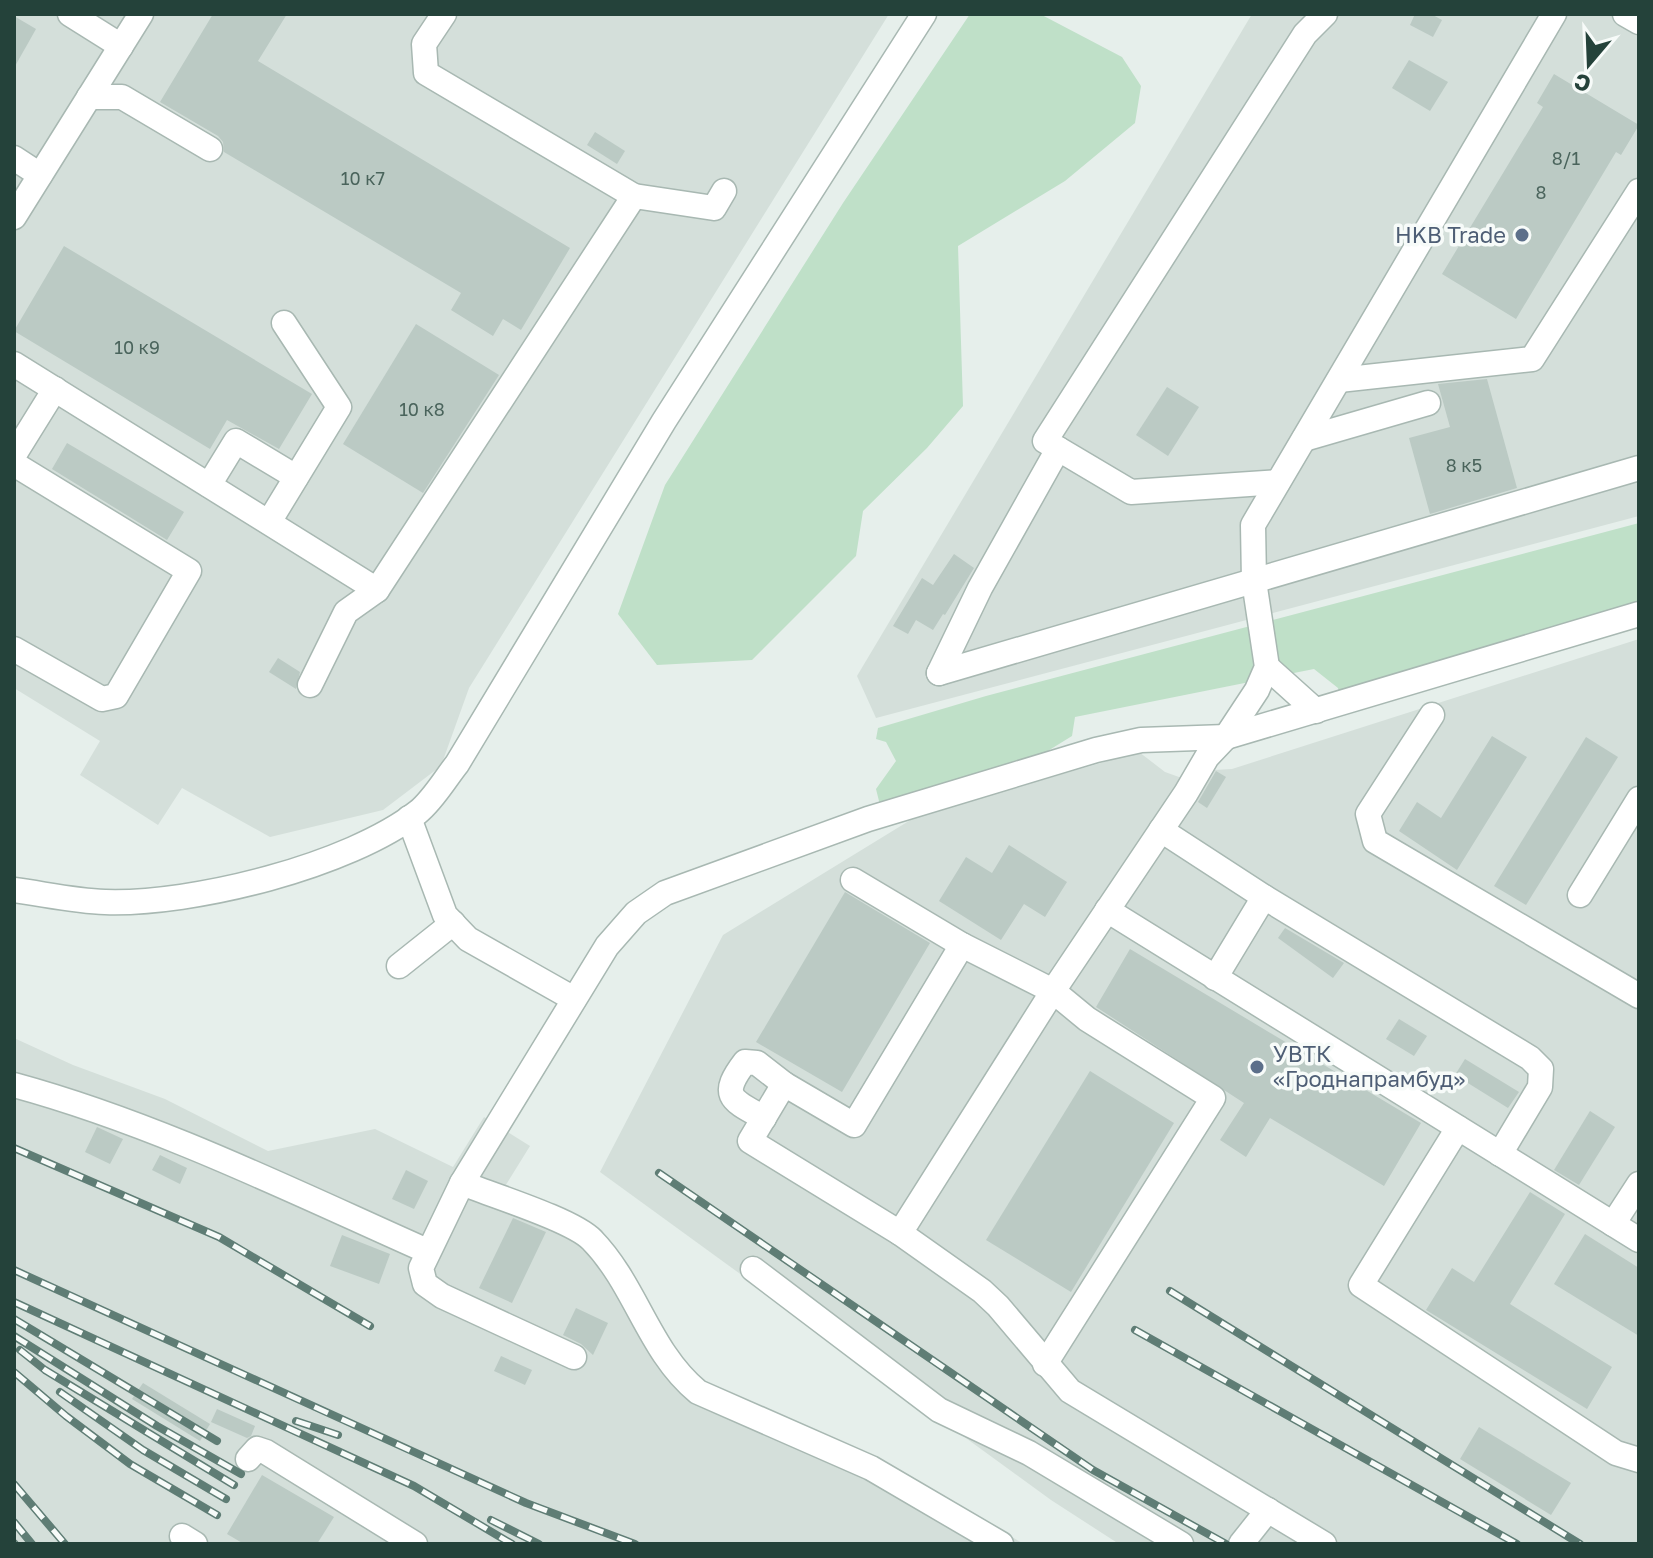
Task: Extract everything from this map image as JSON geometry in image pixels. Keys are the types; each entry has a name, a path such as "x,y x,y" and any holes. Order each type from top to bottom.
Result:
{"lane":[{"path":"70,14 121,46"},
{"path":"14,217 141,14"},
{"path":"444,14 424,44 426,73 634,196 714,208 724,191"},
{"path":"14,890 106,902 199,895 322,862 373,839 420,811 457,764 664,421 924,14"},
{"path":"1278,482 1131,492 1045,441 1305,34 1325,14"},
{"path":"900,1233 1053,991 1207,757 1226,737 1257,690 1267,667 1254,581 1253,525 1554,14"},
{"path":"1625,14 1639,22"},
{"path":"89,97 122,97 210,149"},
{"path":"14,158 40,175"},
{"path":"1339,380 1532,359 1639,191"},
{"path":"310,685 346,612 377,590 634,196"},
{"path":"269,522 339,407 284,323"},
{"path":"14,364 377,590"},
{"path":"14,455 55,389"},
{"path":"1304,439 1428,403"},
{"path":"209,485 236,441 296,477"},
{"path":"1058,449 980,588 939,673 1639,468"},
{"path":"14,464 189,571 116,696 102,699 14,649"},
{"path":"574,1357 442,1296 425,1284 421,1268 462,1183 607,946 636,913 665,893 868,819 1096,750 1141,740 1226,737 1639,614"},
{"path":"1267,667 1316,711"},
{"path":"1432,715 1368,814 1375,841 1639,996"},
{"path":"1580,895 1639,799"},
{"path":"409,818 445,915 468,939 574,999"},
{"path":"1161,830 1264,897 1530,1058 1541,1069 1540,1087 1500,1154"},
{"path":"853,880 962,945 1053,991 1087,1019 1213,1098 1045,1364"},
{"path":"1215,978 1264,897"},
{"path":"1107,910 1639,1240"},
{"path":"399,966 453,923"},
{"path":"764,1118 736,1102 730,1093 731,1081 745,1062 757,1063 784,1084 854,1125 962,945"},
{"path":"784,1084 750,1141 900,1233 982,1291 1070,1391 1324,1544"},
{"path":"14,1085 143,1126 427,1251"},
{"path":"1458,1128 1361,1285 1616,1453 1639,1460"},
{"path":"462,1183 573,1227 591,1238 624,1283 667,1359 698,1392 871,1468 1001,1544"},
{"path":"1613,1224 1639,1184"},
{"path":"753,1269 939,1410 1029,1453 1181,1544"},
{"path":"248,1459 257,1449 266,1452 415,1544"},
{"path":"1241,1544 1268,1510"}],"shaded area":[{"path":"14,14 889,14 469,688 441,766 383,810 270,837 182,788 158,825 80,775 100,741 14,688"},
{"path":"1252,14 1639,14 1639,516 876,718 857,676"},
{"path":"1639,639 1639,1544 1119,1544 1051,1500 600,1172 723,935 917,816 1139,752 1165,772 1193,782 1214,770 1232,769"},
{"path":"14,1038 73,1065 165,1099 268,1151 375,1129 453,1167 484,1117 530,1146 504,1188 602,1230 651,1319 692,1377 864,1452 1024,1544 14,1544"}],"green space":[{"path":"970,14 1040,14 1122,57 1141,86 1135,123 1065,181 958,246 963,406 927,448 863,511 856,556 752,660 657,665 618,614 665,485 843,203"},
{"path":"1639,523 1639,624 1343,715 1338,688 1314,669 1075,717 1072,736 1025,765 880,805 876,789 896,761 886,742 876,739 878,728 986,696"}],"building":[{"path":"213,14 287,14 258,61 570,248 521,330 503,319 493,336 451,310 461,293 224,152 223,142 218,136 160,102"},
{"path":"1415,14 1431,14 1442,20 1433,37 1410,25"},
{"path":"14,16 36,29 14,68"},
{"path":"1409,60 1448,82 1430,111 1392,88"},
{"path":"1554,74 1639,125 1621,155 1616,152 1516,319 1442,274 1543,107 1537,103"},
{"path":"595,132 625,151 617,164 587,145"},
{"path":"64,246 312,394 279,449 227,420 210,449 14,331"},
{"path":"416,324 499,375 423,493 343,444"},
{"path":"1487,379 1517,488 1430,514 1409,438 1450,427 1438,384"},
{"path":"1167,387 1199,407 1168,456 1136,435"},
{"path":"67,443 184,512 167,540 52,469"},
{"path":"954,554 974,568 933,630 916,620 908,634 893,626 922,578 933,585"},
{"path":"278,658 300,672 296,689 269,672"},
{"path":"1492,736 1527,757 1457,870 1399,831 1417,802 1441,818"},
{"path":"1586,737 1618,757 1526,905 1494,886"},
{"path":"1216,771 1226,777 1207,808 1198,802"},
{"path":"1009,845 1067,882 1045,917 1024,904 1001,940 939,901 966,857 992,873"},
{"path":"845,892 930,943 842,1092 756,1042"},
{"path":"1285,928 1344,963 1333,978 1278,938"},
{"name":"УВТК «Гроднапрамбуд»","path":"1130,949 1421,1123 1384,1186 1270,1118 1246,1157 1220,1140 1244,1103 1096,1007"},
{"path":"1399,1019 1427,1036 1414,1056 1386,1039"},
{"path":"1465,1059 1519,1092 1508,1108 1455,1075"},
{"path":"1090,1071 1174,1123 1071,1292 986,1240"},
{"path":"1590,1111 1615,1127 1579,1185 1554,1170"},
{"path":"97,1127 123,1139 110,1164 85,1152"},
{"path":"160,1155 187,1168 180,1184 152,1170"},
{"path":"406,1170 428,1181 414,1209 392,1199"},
{"path":"1530,1192 1565,1214 1510,1304 1612,1367 1587,1409 1426,1310 1452,1268 1474,1282"},
{"path":"513,1218 546,1232 512,1303 479,1288"},
{"path":"1585,1234 1639,1268 1639,1336 1554,1284"},
{"path":"342,1235 390,1254 379,1284 330,1266"},
{"path":"576,1308 608,1323 593,1355 581,1344 563,1335"},
{"path":"501,1356 532,1370 525,1385 494,1371"},
{"path":"143,1383 210,1424 200,1441 132,1399"},
{"path":"217,1409 255,1426 251,1436 247,1438 211,1422"},
{"path":"1479,1427 1571,1483 1551,1515 1460,1459"},
{"path":"262,1475 334,1517 317,1544 244,1544 227,1534"}],"railway":[{"path":"14,1148 219,1237 370,1326"},
{"path":"659,1173 1093,1470 1226,1544"},
{"path":"14,1270 526,1503 635,1544"},
{"path":"1170,1291 1580,1544"},
{"path":"14,1302 414,1486 512,1544"},
{"path":"14,1319 217,1441"},
{"path":"1135,1330 1517,1544"},
{"path":"14,1336 157,1426 241,1474"},
{"path":"20,1350 45,1370 234,1485"},
{"path":"14,1372 130,1464 217,1515"},
{"path":"60,1392 143,1450 226,1499"},
{"path":"296,1421 338,1435"},
{"path":"14,1484 65,1544"},
{"path":"491,1520 539,1544"},
{"path":"14,1522 32,1544"}],"place":[{"name":"HKB Trade","path":"1522,235"},
{"name":"УВТК «Гроднапрамбуд»","path":"1257,1067"}]}
